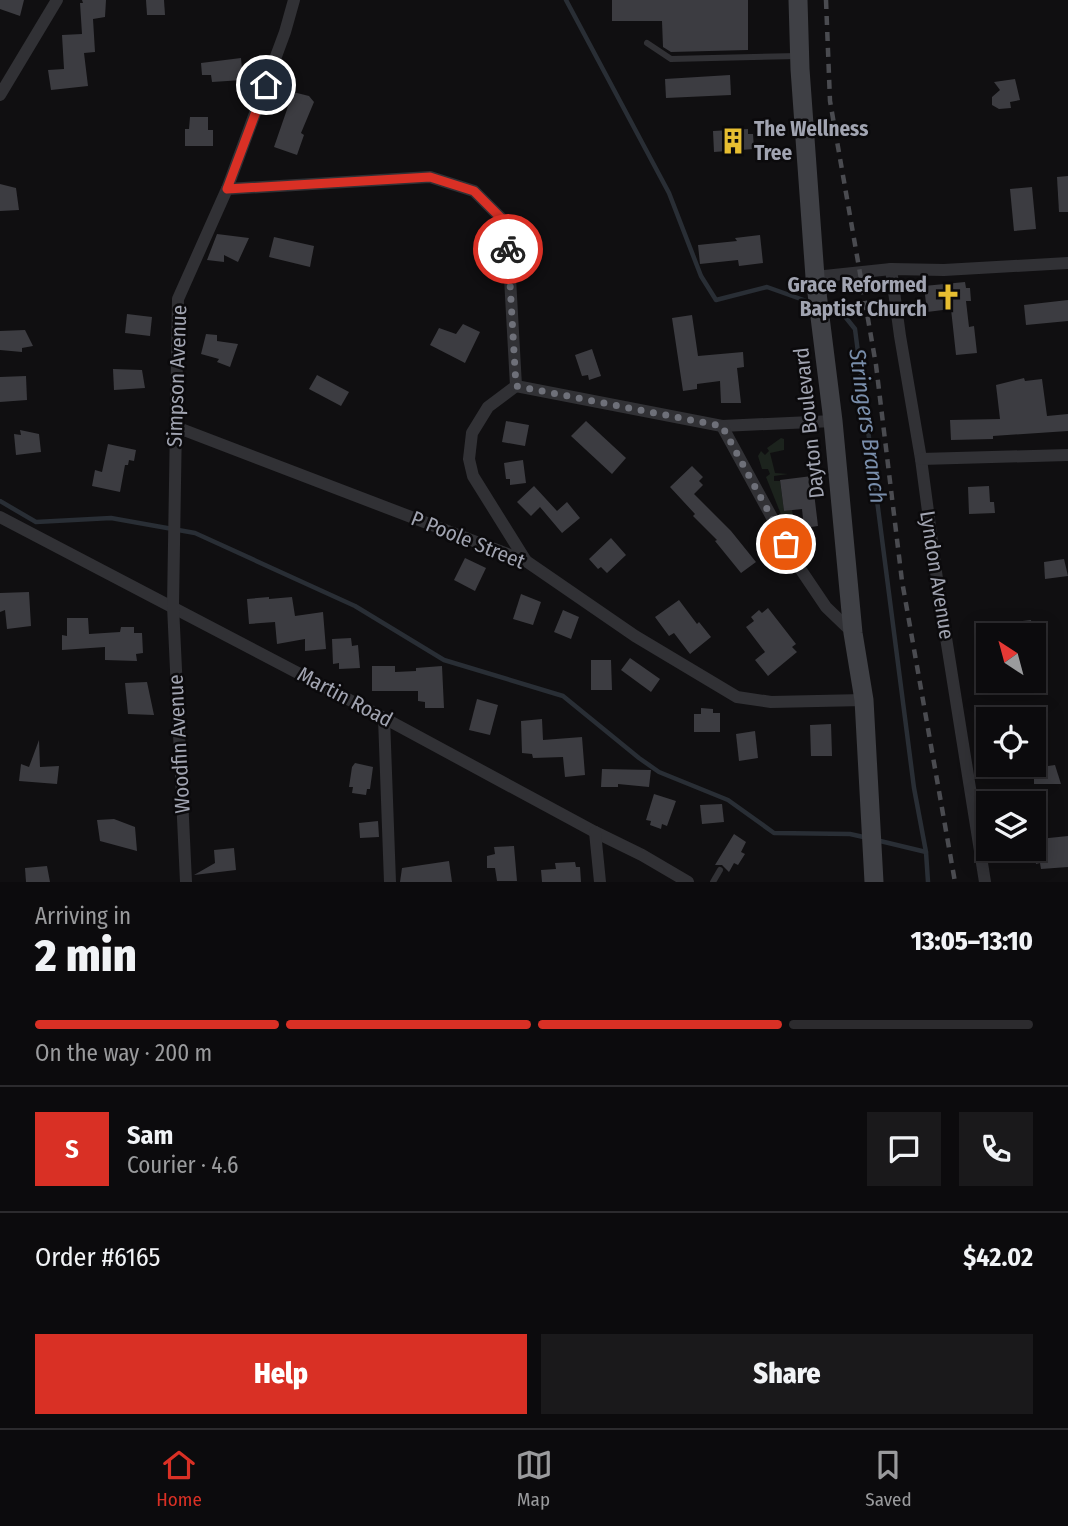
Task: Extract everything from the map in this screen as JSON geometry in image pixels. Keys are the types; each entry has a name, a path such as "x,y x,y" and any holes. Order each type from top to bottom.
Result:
{"main road":[{"name":"Dayton Boulevard","path":"798,0 815,276 853,633 864,700 874,882"}],"street":[{"path":"0,95 57,0"},
{"name":"Simpson Avenue","path":"173,606 178,299 227,189 285,32 293,0"},
{"path":"227,189 430,177 474,191 506,223 516,386"},
{"path":"815,276 891,268 944,270 1068,263"},
{"name":"Lyndon Avenue","path":"891,268 985,882"},
{"path":"526,561 473,476 469,459 472,433 488,407 516,386 722,426 832,421"},
{"path":"722,426 799,567 826,607 853,633"},
{"name":"P Poole Street","path":"176,427 526,561 635,636 737,697 771,702 864,700"},
{"path":"921,459 1068,455"},
{"name":"Martin Road","path":"0,517 173,606 688,882"},
{"name":"Woodfin Avenue","path":"173,606 186,882"},
{"path":"384,718 390,882"},
{"path":"595,832 600,882"}],"lane":[{"path":"648,43 671,59 800,56"},
{"path":"713,882 720,870"}],"shaded area":[{"path":"781,438 784,439 784,450 770,453 775,473 788,474 774,476 774,481 780,481 784,511 792,510 793,517 789,520 793,529 798,528 803,540 803,548 800,549 780,512 766,477 770,474 768,469 762,469 758,456 761,451 765,455 769,451 767,448"}],"building":[{"path":"0,0 24,0 20,16 0,9"},
{"path":"82,0 106,0 105,17 93,19 95,52 84,53 88,86 51,90 48,70 64,69 62,35 82,34"},
{"path":"146,0 164,0 165,15 147,15"},
{"path":"612,0 748,0 748,50 671,52 663,47 662,21 612,21"},
{"path":"241,58 243,80 212,82 211,75 202,75 201,63"},
{"path":"730,75 731,95 666,98 665,79"},
{"path":"1015,79 1020,100 1010,102 1011,108 999,109 992,105 992,97 1000,90 994,82"},
{"path":"293,92 309,96 314,102 301,133 304,135 297,155 274,147"},
{"path":"190,117 208,117 208,130 213,130 213,146 185,146 185,129 189,129"},
{"name":"The Wellness Tree","path":"748,129 748,134 753,134 754,149 714,152 713,131"},
{"path":"1068,176 1068,212 1059,212 1057,177"},
{"path":"0,184 16,188 19,210 0,211"},
{"path":"1032,187 1036,229 1014,231 1010,189"},
{"path":"217,234 249,238 238,262 224,255 224,262 207,260"},
{"path":"760,235 763,263 739,266 738,260 700,264 698,245 737,241 735,238"},
{"path":"274,237 314,246 310,267 269,257"},
{"path":"965,282 966,288 970,288 971,301 966,301 969,327 974,326 977,353 956,355 951,309 927,312 924,286"},
{"path":"1068,300 1068,321 1026,325 1024,305"},
{"path":"127,314 152,317 150,336 125,333"},
{"path":"692,315 698,356 743,352 744,367 737,368 741,403 721,403 720,381 697,384 697,389 683,391 672,318"},
{"path":"463,324 480,332 465,363 430,345 439,328 456,334"},
{"path":"25,330 33,346 22,348 22,352 0,350 0,331"},
{"path":"206,334 217,335 217,341 238,344 230,367 217,362 219,359 201,354"},
{"path":"592,349 601,376 589,380 588,375 582,376 575,355"},
{"path":"113,369 142,370 145,388 114,390"},
{"path":"317,375 349,392 341,406 309,389"},
{"path":"26,376 27,400 0,402 0,377"},
{"path":"1024,378 1025,381 1042,379 1047,416 1068,414 1068,431 993,436 993,439 951,440 950,420 1000,419 996,385"},
{"path":"506,421 529,425 525,446 502,442"},
{"path":"586,421 626,458 612,474 571,436"},
{"path":"20,430 39,434 41,452 16,455 14,434 21,435"},
{"path":"108,444 136,450 134,461 129,460 128,465 125,465 120,492 92,486 95,470 102,472"},
{"path":"523,460 526,483 510,485 510,479 506,479 504,463"},
{"path":"692,466 703,477 699,481 703,485 694,494 731,531 756,562 741,573 715,541 717,540 670,487"},
{"path":"812,476 818,526 804,528 802,509 784,511 780,480"},
{"path":"534,486 557,511 567,502 580,518 562,533 540,507 531,516 517,502"},
{"path":"989,486 990,502 994,502 995,513 969,514 968,487"},
{"path":"611,538 626,555 607,573 601,567 598,569 589,559"},
{"path":"465,558 486,568 475,591 454,580"},
{"path":"1064,559 1068,576 1045,579 1044,562"},
{"path":"29,592 31,626 7,629 5,610 0,612 0,593"},
{"path":"521,594 541,602 533,625 513,619"},
{"path":"292,597 295,616 323,612 326,649 305,651 305,639 277,644 275,622 249,624 247,599"},
{"path":"679,600 711,637 690,654 674,633 669,636 655,617"},
{"path":"768,608 796,644 792,647 797,652 768,676 755,660 765,652 746,627 754,621 751,617 759,610 762,613"},
{"path":"563,610 579,617 571,639 554,632"},
{"path":"67,618 88,618 89,634 120,632 121,627 134,627 134,633 142,633 143,653 136,654 137,661 105,660 105,647 62,650 62,635 67,636"},
{"path":"1031,620 1031,623 1005,623"},
{"path":"351,638 352,646 358,645 360,668 339,669 339,663 333,664 332,639"},
{"path":"630,658 660,679 651,692 621,670"},
{"path":"591,660 611,660 612,690 591,690"},
{"path":"372,666 395,666 395,672 442,666 444,708 425,708 425,702 418,701 418,691 372,691"},
{"path":"147,682 154,715 128,714 125,683"},
{"path":"477,699 498,705 490,735 469,730"},
{"path":"701,708 720,713 720,732 694,732 694,714 701,714"},
{"path":"542,719 543,740 582,737 585,775 565,777 563,757 533,758 532,754 522,753 521,721"},
{"path":"831,724 832,756 811,756 810,725"},
{"path":"755,731 758,758 739,761 736,734"},
{"path":"39,740 40,767 59,766 57,784 19,781 21,764 29,767"},
{"path":"355,763 373,767 370,789 367,789 366,795 352,793 353,787 349,787"},
{"path":"1055,765 1061,784 1034,784 1034,777 1046,777 1046,766"},
{"path":"602,769 651,770 649,787 618,784 618,787 601,787"},
{"path":"654,794 676,801 667,826 662,824 661,829 650,825 651,821 646,820"},
{"path":"722,804 724,822 702,824 700,805"},
{"path":"114,819 135,827 137,851 100,841 97,820"},
{"path":"378,821 379,837 360,838 359,823"},
{"path":"734,834 746,842 741,852 745,854 738,865 734,863 729,872 722,865 715,865"},
{"path":"1068,836 1068,867 1041,869 1040,863 1036,864 1036,861 1046,861 1046,838"},
{"path":"514,846 517,881 497,881 495,868 487,868 487,856 495,854 494,847"},
{"path":"234,848 236,870 194,875 215,863 214,850"},
{"path":"449,861 452,882 400,882 402,868"},
{"path":"575,862 576,867 580,867 581,882 542,882 541,870 556,869 555,863"},
{"path":"47,866 50,882 26,882 25,868"}],"waterway":[{"name":"Stringers Branch","path":"566,0 669,193 701,276 716,300 767,287 812,303"},
{"name":"Stringers Branch","path":"824,308 843,314 855,329 928,882"},
{"path":"0,501 36,522 111,518 195,533 355,606 444,660 563,696 659,772 728,800 774,833 850,834 868,838"},
{"path":"876,840 926,852"}],"railway":[{"path":"826,0 830,101 876,365 902,581 955,882"}],"way so far":[{"path":"508,249 516,386 722,426 786,544"}],"place":[{"name":"The Wellness Tree","path":"733,141"},
{"name":"Grace Reformed Baptist Church","path":"948,297"}],"route":[{"path":"266,85 227,189 430,177 474,191 506,223 508,249"}]}
